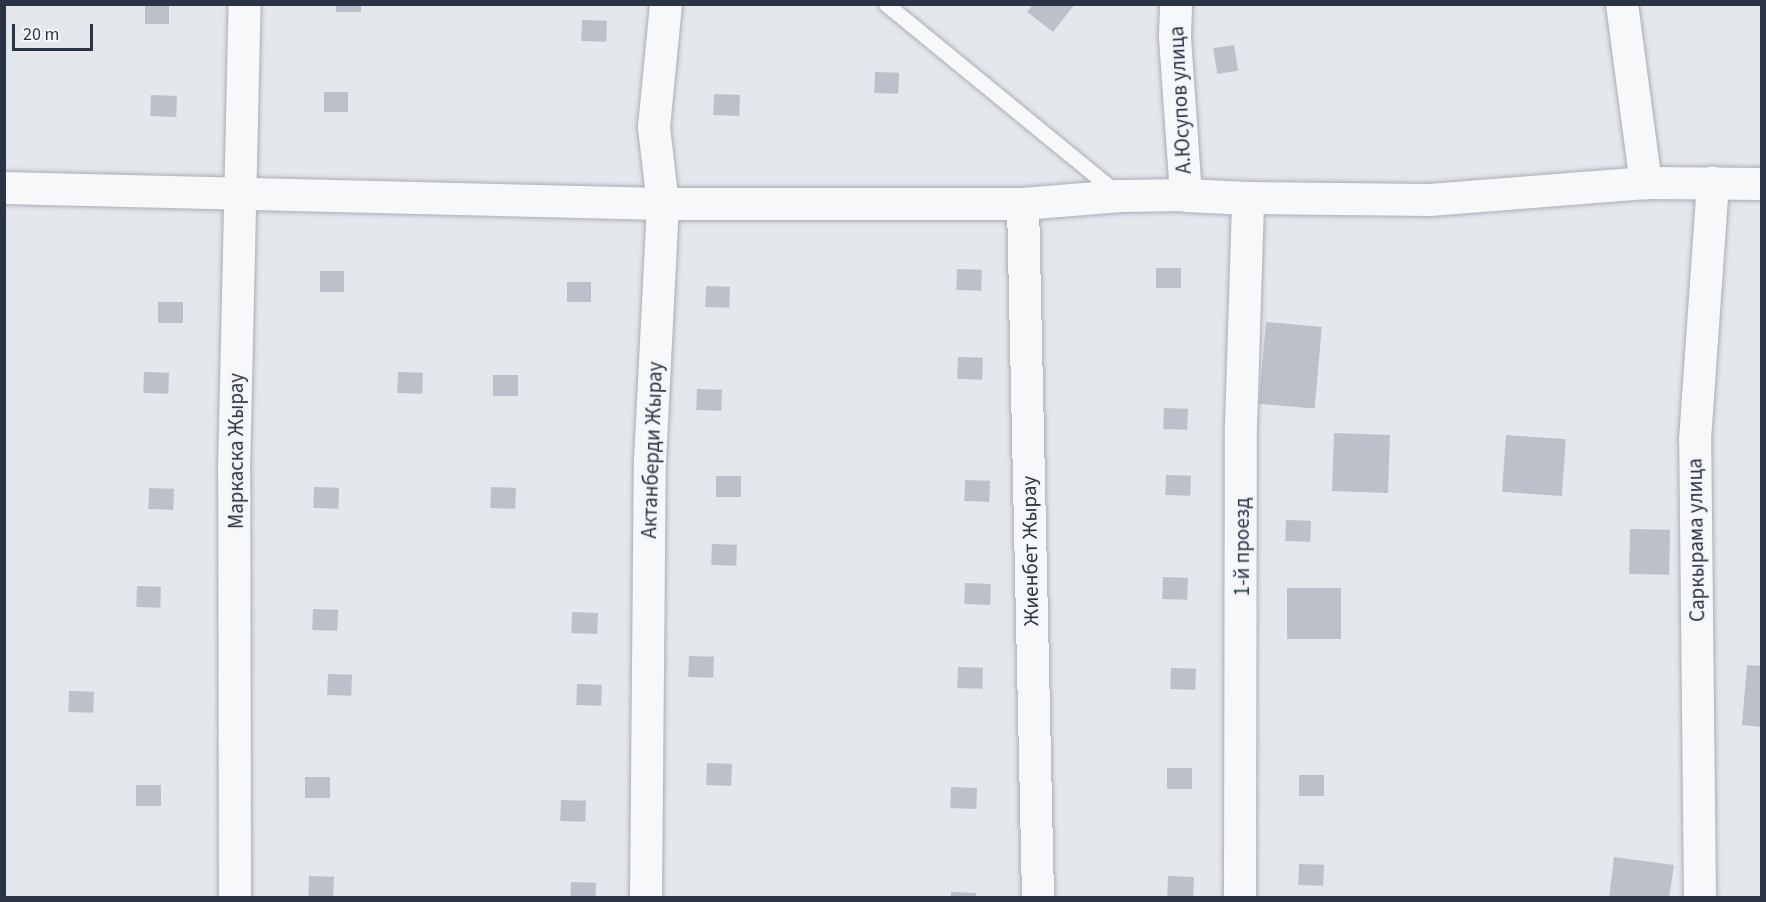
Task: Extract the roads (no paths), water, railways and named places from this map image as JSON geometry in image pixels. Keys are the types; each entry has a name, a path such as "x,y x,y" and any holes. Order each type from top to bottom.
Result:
{"street":[{"name":"Маркаска Жырау","path":"236,897 234,472 245,4"},
{"name":"Актанберди Жырау","path":"646,897 650,461 663,204 654,127 666,4"},
{"name":"А.Юсупов улица","path":"1176,4 1175,36 1186,195"},
{"path":"1622,4 1646,183"},
{"path":"4,188 663,204 1023,204 1121,196 1186,195 1430,200 1646,183 1761,184"},
{"name":"Саркырама улица","path":"1700,897 1695,440 1713,183"},
{"name":"1-й проезд","path":"1240,897 1241,426 1248,198"},
{"name":"Жиенбет Жырау","path":"1023,204 1038,897"}],"lane":[{"path":"886,4 1121,196"}]}
